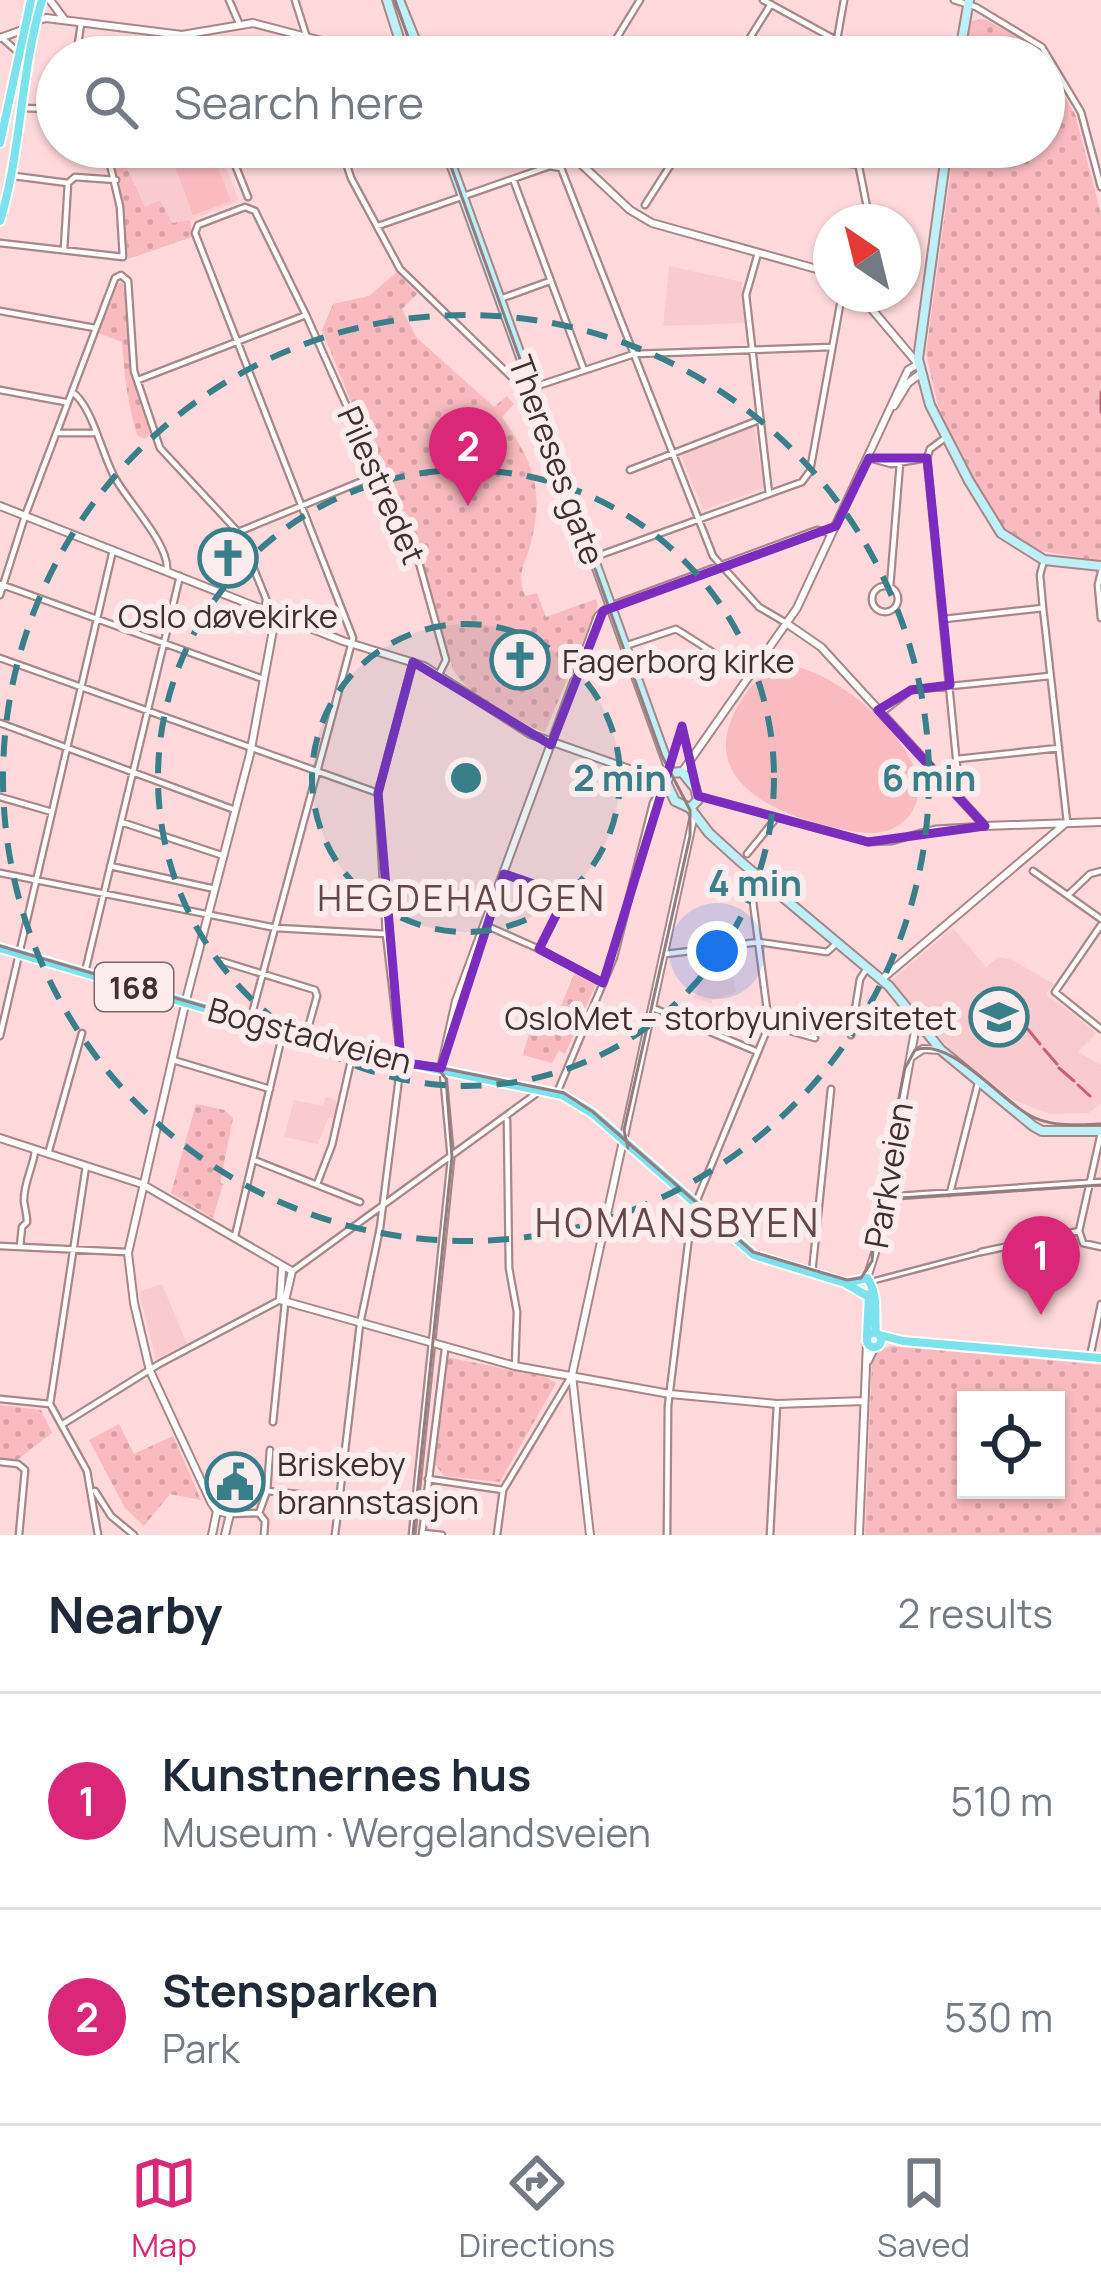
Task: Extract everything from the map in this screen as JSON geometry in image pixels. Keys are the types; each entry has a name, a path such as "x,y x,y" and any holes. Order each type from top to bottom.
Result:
{"main road":[{"path":"0,143 31,0"},
{"path":"0,221 14,176 19,108 37,21 46,0"},
{"path":"386,0 398,36"},
{"path":"399,0 414,36"},
{"path":"962,36 968,3"},
{"name":"Thereses gate","path":"453,168 671,778"},
{"path":"944,168 920,369 945,438 997,529 1044,560 1101,569"},
{"path":"671,778 698,796 692,811"},
{"path":"671,778 679,804 692,811 760,880 882,980 941,1050 1027,1118 1052,1130 1101,1132"},
{"name":"168","path":"0,951 19,953"},
{"name":"Bogstadveien","path":"19,953 353,1052 555,1092"},
{"name":"168","path":"555,1092 582,1106 754,1255 870,1286"},
{"path":"845,1283 870,1286"},
{"name":"Parkveien","path":"870,1286 874,1340"},
{"path":"874,1340 1096,1358"}],"street":[{"path":"46,0 66,21"},
{"path":"229,0 239,23"},
{"path":"295,0 307,36"},
{"path":"618,36 640,0"},
{"path":"763,0 829,36"},
{"path":"837,36 844,0"},
{"path":"954,0 1028,36"},
{"path":"751,36 771,4"},
{"path":"20,55 0,38 37,21 182,35 239,23 303,36"},
{"path":"79,36 81,24"},
{"path":"1065,85 1081,112 1101,187"},
{"path":"19,108 36,108"},
{"path":"0,243 124,257 112,168"},
{"path":"236,168 248,197"},
{"path":"347,168 400,269 516,382 532,390 634,354 832,347"},
{"path":"378,226 544,168"},
{"path":"561,168 720,566 764,611 816,643 985,826"},
{"path":"586,168 639,216 666,228 813,268"},
{"path":"645,205 669,168"},
{"path":"861,168 867,204"},
{"path":"14,176 68,182 75,177 116,180"},
{"path":"513,179 585,371"},
{"path":"64,251 68,182"},
{"name":"Pilestredet","path":"238,341 194,231 198,225 245,207 253,208 416,547 446,660 438,676"},
{"path":"758,253 746,295 769,494"},
{"path":"0,595 115,278 123,275 128,280 137,380 164,454 238,532 266,599 265,609"},
{"path":"500,298 550,281"},
{"path":"0,311 96,328"},
{"path":"602,554 802,482 810,471 839,312"},
{"path":"874,312 920,369"},
{"path":"137,380 306,315"},
{"path":"238,341 352,632 249,1022"},
{"path":"555,1092 614,957 658,792 788,624 908,370 920,369"},
{"path":"0,390 68,403"},
{"path":"72,392 83,400 122,491 164,550 167,570"},
{"path":"630,470 761,419"},
{"path":"56,433 94,434"},
{"path":"945,438 932,446 927,458 960,798"},
{"path":"868,458 900,463 927,458"},
{"path":"890,587 882,586 873,593 878,610 888,611 896,605 897,595 890,587 900,463"},
{"path":"238,532 378,474"},
{"path":"0,506 352,644 412,662 519,728 552,742 671,778"},
{"path":"412,1535 451,1159 441,1068 455,1001 598,616 610,606 817,530 833,534"},
{"path":"0,1036 113,550"},
{"path":"1044,560 1042,608 1067,822"},
{"path":"1101,569 1101,618"},
{"path":"85,973 180,576"},
{"path":"2,585 263,679"},
{"path":"944,620 1042,608"},
{"path":"212,1535 217,1511 150,1371 128,1252 252,748 276,614"},
{"path":"625,647 676,629 750,676"},
{"path":"0,658 378,793"},
{"path":"335,1535 360,1324 401,1062 386,934 378,793 412,662"},
{"path":"880,713 905,692 1050,676"},
{"path":"0,724 235,811"},
{"path":"957,758 1058,748"},
{"path":"698,796 875,843 934,829 1101,822"},
{"path":"0,797 52,812"},
{"path":"590,1535 572,1375 692,811"},
{"path":"747,854 778,817"},
{"path":"121,822 224,856"},
{"path":"882,980 1067,822"},
{"path":"110,866 215,889"},
{"path":"1033,871 1101,922 1055,992 1101,1029"},
{"path":"1068,896 1090,874 1101,871"},
{"path":"0,873 276,928 386,934"},
{"path":"504,874 554,891 563,899 539,949"},
{"path":"668,1535 670,1394 694,1204 769,1025 752,894 760,880"},
{"path":"484,925 603,983"},
{"path":"665,955 759,942 827,952 837,943"},
{"path":"221,961 316,992 305,1039"},
{"path":"851,1035 860,979 868,968"},
{"path":"653,1008 758,1052"},
{"name":"Parkveien","path":"870,1286 916,1020"},
{"path":"769,1025 815,1038"},
{"path":"234,1238 284,1032"},
{"path":"48,1154 82,1033"},
{"name":"Parkveien","path":"908,1060 922,1049 941,1050"},
{"path":"317,1184 332,1145 353,1052"},
{"path":"173,1060 269,1089"},
{"path":"950,1193 979,1080"},
{"path":"63,1424 282,1300 292,1271 507,1118 539,1088"},
{"path":"812,1273 831,1089"},
{"path":"507,1118 509,1268 518,1312 515,1366"},
{"path":"1101,1132 1078,1231 1083,1243 1101,1247"},
{"path":"0,1138 142,1184 292,1271"},
{"path":"20,1247 27,1222 26,1181 35,1150"},
{"path":"254,1160 360,1202"},
{"path":"86,1166 50,1404 91,1485 111,1516 134,1535"},
{"path":"883,1197 1101,1182"},
{"path":"870,1286 981,1252 1078,1231"},
{"path":"0,1246 128,1252"},
{"path":"273,1422 282,1269"},
{"path":"282,1300 515,1366 670,1394 777,1404 864,1401"},
{"path":"1096,1358 1101,1304"},
{"path":"859,1535 866,1364 874,1340"},
{"path":"442,1535 422,1534 445,1348"},
{"path":"497,1535 503,1490 572,1375"},
{"path":"0,1399 50,1404"},
{"path":"770,1535 777,1404"},
{"path":"259,1513 267,1491 270,1450"},
{"path":"0,1462 19,1464 25,1470 19,1535"},
{"path":"428,1479 503,1490"},
{"path":"91,1485 98,1535"},
{"path":"267,1491 415,1506"},
{"path":"217,1511 259,1513"},
{"path":"259,1513 265,1521 264,1535"},
{"path":"225,1535 230,1514"},
{"path":"97,1526 111,1516"}],"highlighted area":[{"path":"869,458 927,458 950,685 911,690 878,710 985,826 868,842 698,796 682,726 603,983 539,949 566,895 504,874 441,1068 401,1062 378,793 413,662 551,745 603,611 836,526"}],"shaded area":[{"path":"984,19 1017,36 968,36 970,21"},
{"path":"1065,97 1075,114 1101,214 1101,561 1035,550 1003,529 938,406 926,353 951,168 1065,168"},
{"path":"115,168 127,168 145,207 160,200 172,223 190,220 192,237 128,259"},
{"path":"126,168 226,168 239,201 153,228"},
{"path":"176,168 218,168 231,201 193,215"},
{"path":"669,266 742,282 745,323 663,326"},
{"path":"397,272 417,294 402,309 416,337 494,407 507,396 514,404 502,417 528,462 537,506 521,574 525,596 537,593 546,617 596,599 598,606 545,732 494,707 453,669 418,543 368,444 322,330 333,304 369,296"},
{"path":"123,282 132,368 151,433 145,439 137,435 122,342 98,333 118,283"},
{"path":"754,426 764,488 703,510 681,455"},
{"path":"790,666 811,671 861,702 903,747 915,772 918,795 908,817 897,826 865,833 803,819 754,794 736,777 727,756 728,731 741,701 761,678"},
{"name":"OsloMet – storbyuniversitetet","path":"953,928 986,967 998,957 1012,960 1054,984 1046,994 1097,1033 1078,1052 1101,1065 1101,1103 1089,1113 1050,1114 1014,1100 952,1052 891,981"},
{"path":"729,949 736,992 712,1004 693,997 698,991 692,954"},
{"path":"575,972 597,982 565,1054 559,1050 552,1063 523,1055 529,1034 539,1034 553,1009 561,1006"},
{"path":"326,1097 336,1100 336,1112 328,1118 318,1144 284,1137 294,1100 323,1106"},
{"path":"196,1104 224,1110 233,1118 213,1218 171,1193"},
{"path":"162,1284 187,1344 156,1359 139,1292"},
{"path":"891,1346 1101,1365 1101,1535 865,1535 872,1361 879,1350"},
{"path":"446,1357 556,1383 500,1482 444,1476 435,1464"},
{"path":"0,1405 41,1410 52,1433 17,1460 0,1458"},
{"path":"119,1424 134,1454 173,1436 201,1500 170,1494 144,1526 125,1508 89,1440"}],"waterway":[{"path":"1101,392 1101,412"},
{"path":"1000,997 1023,1023"},
{"path":"1026,1027 1040,1044"},
{"path":"1044,1049 1057,1064"},
{"path":"1059,1068 1074,1081"},
{"path":"1078,1085 1090,1096"}],"tram line":[{"path":"395,0 408,36"},
{"path":"452,168 662,756 690,810 690,836 624,1130 628,1148"},
{"path":"0,946 348,1049 564,1093 593,1112 753,1252 847,1280 861,1278 872,1261 876,1213 905,1068 915,1050 930,1049 961,1062 1035,1118 1059,1124 1101,1124"},
{"path":"413,1535 452,1157 446,1079 438,1068 425,1064"},
{"path":"879,1218 884,1204 900,1198 1101,1185"}],"place":[{"name":"Stensparken","path":"468,506"},
{"name":"Oslo døvekirke","path":"228,558"},
{"name":"Fagerborg kirke","path":"520,660"},
{"name":"OsloMet – storbyuniversitetet","path":"999,1017"},
{"name":"Kunstnernes hus","path":"1041,1315"},
{"name":"Briskeby brannstasjon","path":"235,1482"}],"district":[{"name":"HEGDEHAUGEN","path":"462,897"},
{"name":"HOMANSBYEN","path":"678,1222"}]}
